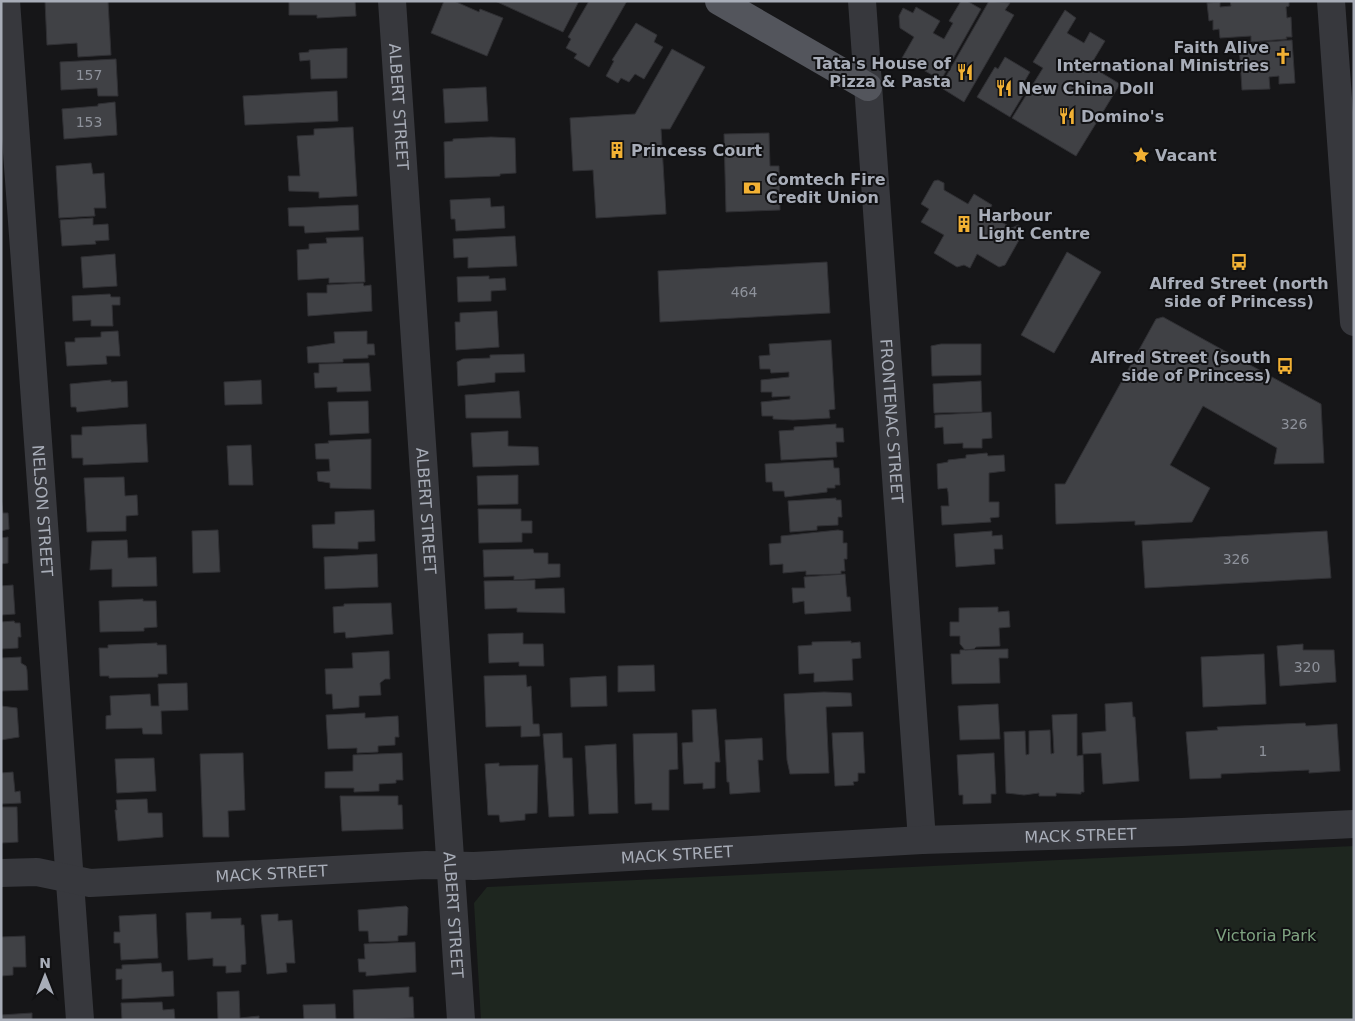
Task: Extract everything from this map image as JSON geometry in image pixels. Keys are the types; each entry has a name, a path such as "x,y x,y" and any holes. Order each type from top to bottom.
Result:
{"main road":[{"path":"719,1 868,87"}],"street":[{"name":"NELSON STREET","path":"6,1 80,1020"},
{"name":"ALBERT STREET","path":"392,1 461,1020"},
{"name":"FRONTENAC STREET","path":"862,1 922,840"},
{"path":"1331,1 1354,322"},
{"name":"MACK STREET","path":"1,873 38,872 90,883 451,866 922,840 1172,833 1354,824"}],"green space":[{"name":"Victoria Park","path":"1354,846 1354,1020 481,1020 474,903 487,887"}],"building":[{"path":"45,1 108,1 111,55 78,57 77,43 47,45"},
{"path":"289,1 355,1 356,16 317,18 317,15 289,15"},
{"path":"444,1 454,1 479,12 480,9 503,18 487,56 431,33"},
{"path":"495,1 579,1 563,32"},
{"path":"589,1 627,1 589,67 574,58 577,54 566,48 571,39 568,37"},
{"path":"961,1 967,1 981,9 941,80 902,58 914,37 900,28 899,16 903,8 913,13 916,7 940,21 933,33 944,39 953,23 949,21"},
{"path":"989,1 1010,3 1005,10 1014,15 964,102 940,87"},
{"path":"1230,1 1289,1 1289,6 1286,7 1287,18 1291,17 1292,37 1251,42 1251,36 1220,38 1219,29 1213,30 1213,20 1209,21 1207,3 1220,2 1220,7 1231,6"},
{"path":"1065,10 1076,18 1067,33 1084,43 1090,32 1105,41 1090,66 1120,84 1076,156 1012,118 1043,68 1033,62"},
{"path":"636,23 657,35 654,42 663,47 644,79 635,74 629,82 621,78 618,83 606,76 614,61 612,60"},
{"path":"1292,40 1295,83 1279,84 1279,76 1269,77 1270,89 1242,90 1239,44"},
{"path":"347,48 347,78 311,79 310,60 300,61 299,53 309,52 309,50"},
{"name":"Princess Court","path":"672,49 705,67 670,129 661,129 666,214 596,218 593,170 573,171 570,118 635,114"},
{"path":"1005,57 1030,72 1023,84 1028,87 1010,117 977,97 995,67 998,69"},
{"path":"116,59 118,96 98,96 97,88 61,90 60,62"},
{"path":"486,87 488,121 445,123 443,89"},
{"path":"337,91 338,121 245,125 243,96"},
{"path":"115,102 117,135 64,139 62,109 98,106 98,104"},
{"path":"353,127 357,196 319,198 319,192 289,191 288,176 300,176 297,136 314,135 314,129"},
{"name":"Comtech Fire Credit Union","path":"769,133 770,166 779,166 780,210 726,212 724,134"},
{"path":"515,138 516,173 500,174 500,176 445,178 444,142 453,141 453,139"},
{"path":"91,163 93,174 104,173 106,208 94,208 95,216 59,218 56,166"},
{"name":"Harbour Light Centre","path":"938,180 944,183 944,190 968,204 974,194 992,205 987,214 1012,228 1018,225 1023,228 1023,233 1005,265 999,267 977,254 970,268 964,265 957,267 934,253 944,235 921,222 929,209 921,204 934,181"},
{"path":"490,198 491,207 504,206 505,228 456,231 455,219 451,219 450,200"},
{"path":"358,205 359,230 305,233 304,226 289,226 288,208"},
{"path":"93,218 93,225 108,224 109,240 95,241 96,244 62,246 60,220"},
{"path":"515,236 517,266 468,268 468,257 454,258 453,239"},
{"path":"363,237 365,282 329,283 329,278 298,280 297,250 309,249 309,244 327,243 326,238"},
{"path":"1067,252 1101,272 1054,353 1021,335"},
{"path":"115,254 117,286 83,288 81,257"},
{"path":"827,262 830,313 660,322 658,271"},
{"path":"489,276 489,279 505,278 506,290 491,291 491,301 458,302 457,277"},
{"path":"363,283 364,286 371,285 372,311 308,316 307,293 327,293 327,285"},
{"path":"110,294 111,297 120,297 120,305 112,305 113,326 91,326 91,320 73,321 72,296"},
{"path":"497,311 499,347 456,350 455,322 460,322 460,313"},
{"path":"1163,317 1321,404 1324,463 1274,464 1277,448 1203,406 1170,465 1210,488 1192,522 1135,525 1135,521 1056,524 1055,484 1065,484 1156,319"},
{"path":"118,331 120,356 106,356 107,364 67,366 65,342 75,342 75,338 101,337 101,332"},
{"path":"367,331 367,344 374,344 375,355 368,355 368,358 343,359 343,362 308,363 307,347 335,343 334,332"},
{"path":"831,340 835,409 829,410 830,418 793,420 773,419 773,416 762,416 761,402 790,399 790,396 772,397 772,392 761,392 761,380 789,377 789,372 771,373 770,369 760,369 759,356 770,355 769,344"},
{"path":"941,344 981,344 981,375 932,376 931,346"},
{"path":"524,354 525,372 495,373 495,382 458,386 457,362 463,359 490,358 490,355"},
{"path":"369,363 371,391 337,392 337,387 315,388 314,373 319,373 319,364"},
{"path":"111,380 111,382 127,381 128,407 77,412 76,407 71,407 70,384"},
{"path":"261,380 262,404 225,405 224,382"},
{"path":"981,381 982,412 934,413 933,384"},
{"path":"519,391 521,418 466,418 465,395"},
{"path":"368,401 369,433 330,435 328,402"},
{"path":"991,412 992,438 982,439 982,448 963,448 963,443 944,444 943,427 935,428 935,415"},
{"path":"146,424 148,462 83,465 83,458 72,458 71,435 82,435 82,427"},
{"path":"836,424 836,428 843,428 844,442 836,442 837,457 781,460 779,431 794,430 794,427"},
{"path":"508,431 508,446 538,447 539,465 473,467 471,433"},
{"path":"371,439 371,489 330,488 330,483 318,481 317,472 330,471 329,459 316,459 315,444 329,443 328,441"},
{"path":"251,445 253,485 229,485 227,446"},
{"path":"987,453 988,456 1004,455 1005,471 989,473 989,502 999,502 999,517 990,518 991,522 942,525 941,506 949,506 948,492 947,488 938,489 937,464 948,462 948,460 966,458 966,455"},
{"path":"833,460 834,468 839,468 840,485 835,485 835,488 827,488 827,492 785,497 784,491 773,491 772,482 766,482 765,464"},
{"path":"518,475 518,504 478,505 477,476"},
{"path":"124,477 125,496 137,495 138,515 126,516 126,531 87,532 84,478"},
{"path":"1,497 3,513 8,513 9,529 1,531"},
{"path":"836,498 836,500 841,500 842,517 838,517 838,525 817,526 817,530 790,532 788,501"},
{"path":"478,509 521,509 521,521 532,521 532,533 522,533 522,542 479,543"},
{"path":"374,510 375,541 358,542 358,549 313,548 312,525 335,524 335,512"},
{"path":"218,530 220,572 193,573 192,531"},
{"path":"843,531 843,543 847,543 847,559 844,559 845,571 841,571 841,574 806,575 806,571 783,573 783,564 770,565 769,544 781,543 781,536"},
{"path":"992,531 992,536 1002,535 1003,549 994,549 995,564 956,567 954,534"},
{"path":"1327,531 1331,578 1145,588 1142,541"},
{"path":"8,537 8,563 1,564 1,538"},
{"path":"127,540 128,558 156,557 157,586 112,587 112,569 90,570 92,541"},
{"path":"533,549 534,553 548,553 548,564 560,564 560,577 514,580 514,576 484,577 483,550"},
{"path":"377,554 378,587 325,589 324,557"},
{"path":"845,574 847,597 850,597 851,611 805,614 804,601 793,603 792,588 805,588 804,577"},
{"path":"535,580 535,589 564,588 565,613 517,612 517,608 485,609 484,581"},
{"path":"13,585 15,614 1,615 1,586"},
{"path":"143,599 143,601 156,601 157,627 144,628 144,631 100,632 99,601"},
{"path":"391,603 393,634 346,638 345,632 334,633 333,607 344,606 344,604"},
{"path":"998,607 998,612 1009,611 1010,627 999,628 1000,646 976,647 965,650 960,644 960,636 950,636 950,622 959,622 959,608"},
{"path":"14,621 15,623 20,623 21,637 18,637 18,648 1,649 1,622"},
{"path":"523,633 523,644 543,644 544,666 519,666 519,662 489,663 488,634"},
{"path":"851,641 851,643 860,642 861,658 852,659 853,680 814,682 814,673 799,674 798,646 812,645 812,642"},
{"path":"157,643 157,645 166,645 167,674 158,674 158,677 109,678 109,676 100,676 99,648 108,648 108,645"},
{"path":"1303,644 1303,650 1334,650 1336,682 1280,686 1277,646"},
{"path":"1008,649 1008,658 999,658 1000,683 952,684 951,654 960,654 960,650"},
{"path":"389,651 390,679 385,679 380,683 381,695 359,696 359,707 333,709 332,694 326,694 325,669 353,668 352,653"},
{"path":"1264,654 1266,704 1203,707 1201,657"},
{"path":"21,657 21,663 26,666 27,670 28,690 1,691 1,658"},
{"path":"654,665 655,691 618,692 618,666"},
{"path":"526,675 527,687 531,686 533,724 539,724 540,736 521,737 521,726 486,727 484,676"},
{"path":"606,676 607,706 571,707 570,678"},
{"path":"187,683 188,710 161,711 162,734 143,734 142,728 106,729 106,716 111,715 110,696 150,694 151,706 159,706 158,684"},
{"path":"851,693 852,706 826,707 829,773 790,774 787,760 784,694"},
{"path":"1132,702 1133,717 1135,717 1139,781 1103,784 1101,753 1083,754 1082,733 1106,731 1105,704"},
{"path":"998,704 1000,739 960,740 958,706"},
{"path":"1,706 17,708 19,737 1,740"},
{"path":"716,709 720,762 715,762 715,788 703,789 703,783 684,784 682,743 693,742 692,710"},
{"path":"365,713 365,718 398,716 399,737 395,737 395,745 378,746 378,752 357,753 357,748 328,749 326,715"},
{"path":"1077,714 1077,756 1083,755 1084,792 1081,792 1081,794 1056,793 1056,796 1039,796 1039,793 1024,795 1006,793 1004,732 1025,731 1026,755 1029,754 1029,731 1050,730 1051,754 1054,753 1052,715"},
{"path":"1305,723 1306,726 1337,724 1340,771 1309,773 1309,770 1221,774 1221,778 1190,779 1186,732 1218,730 1217,727"},
{"path":"863,732 865,773 858,773 858,781 853,782 854,785 835,786 832,733"},
{"path":"562,733 563,758 572,758 574,816 549,817 543,734"},
{"path":"677,733 678,769 669,770 669,810 652,810 652,803 635,804 633,734"},
{"path":"762,738 763,760 758,760 760,792 730,794 729,782 727,782 725,740"},
{"path":"616,744 618,813 589,814 585,746"},
{"path":"243,753 245,810 228,811 229,837 203,837 200,754"},
{"path":"402,753 403,780 396,780 396,783 379,784 379,791 354,792 354,788 325,788 325,772 353,771 353,755"},
{"path":"994,753 996,794 991,794 991,803 963,804 963,795 959,795 957,755"},
{"path":"154,758 156,791 117,793 115,759"},
{"path":"499,763 499,766 538,765 537,813 525,814 525,820 503,822 500,822 499,815 488,815 485,764"},
{"path":"13,772 15,792 20,791 21,803 1,804 1,773"},
{"path":"340,796 398,796 398,805 402,805 403,829 342,831"},
{"path":"147,799 148,813 162,813 163,837 118,841 116,800"},
{"path":"1,807 17,807 18,842 1,843"},
{"path":"406,906 408,908 407,935 398,936 398,941 369,942 368,931 359,931 358,910"},
{"path":"211,912 211,919 241,918 241,925 244,925 246,964 241,965 241,972 226,973 226,966 213,966 213,958 188,960 186,913"},
{"path":"156,914 158,958 121,960 120,943 114,943 114,932 120,932 119,916"},
{"path":"278,914 278,921 292,920 295,963 286,963 287,972 267,974 261,915"},
{"path":"25,936 26,967 13,967 13,975 1,976 1,937"},
{"path":"415,942 416,972 366,976 366,972 359,972 358,959 365,959 364,944"},
{"path":"161,963 162,972 173,971 174,996 122,999 122,979 116,980 116,969 122,969 122,965"},
{"path":"409,987 409,997 413,997 414,1018 354,1020 353,990"},
{"path":"239,991 240,1018 259,1016 259,1020 218,1020 217,992"},
{"path":"162,1002 163,1010 174,1009 175,1020 122,1020 121,1003"},
{"path":"335,1004 336,1020 304,1020 303,1005"},
{"path":"32,1013 32,1020 1,1020 1,1015"}],"place":[{"name":"Faith Alive International Ministries","path":"1283,56"},
{"name":"Tata's House of Pizza & Pasta","path":"965,72"},
{"name":"New China Doll","path":"1004,88"},
{"name":"Domino's","path":"1067,116"},
{"name":"Princess Court","path":"617,150"},
{"name":"Vacant","path":"1141,155"},
{"name":"Comtech Fire Credit Union","path":"752,188"},
{"name":"Harbour Light Centre","path":"964,224"},
{"name":"Alfred Street (north side of Princess)","path":"1239,262"},
{"name":"Alfred Street (south side of Princess)","path":"1285,366"}]}
